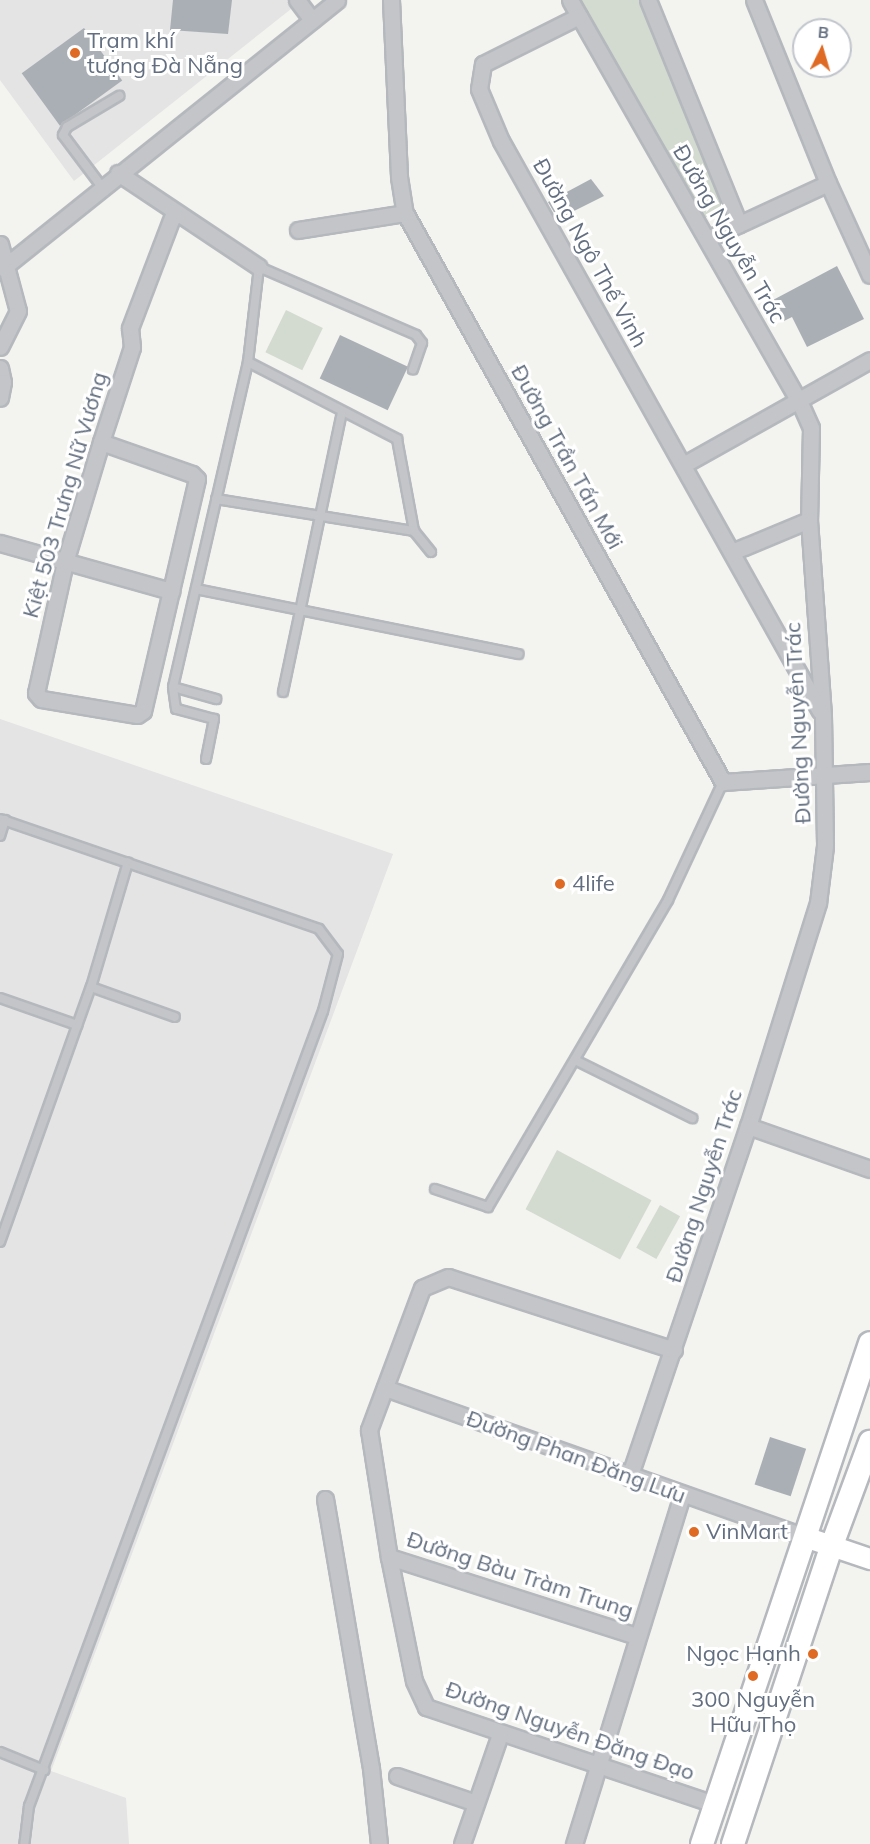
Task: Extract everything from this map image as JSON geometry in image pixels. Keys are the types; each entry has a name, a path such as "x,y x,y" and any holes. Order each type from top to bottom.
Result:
{"main road":[{"path":"702,1844 870,1342"},
{"path":"733,1844 832,1545 870,1442"}],"street":[{"path":"297,0 312,20"},
{"path":"3,268 118,173 337,0"},
{"name":"Đường Trần Tấn Mới","path":"392,0 399,177 405,213 723,782"},
{"name":"Đường Nguyễn Trác","path":"570,0 800,403 811,428 809,520 824,774 825,846 821,892 748,1126 674,1350 629,1477"},
{"path":"648,0 739,224"},
{"path":"754,0 828,183 870,275"},
{"name":"Đường Ngô Thế Vinh","path":"579,16 483,64 479,89 501,141 822,716"},
{"path":"118,173 259,267"},
{"path":"707,239 828,183"},
{"name":"Kiệt 503 Trưng Nữ Vương","path":"171,591 143,711 137,715 38,697 65,562 132,346 130,328 174,212"},
{"path":"298,230 405,213"},
{"path":"0,244 3,268 18,311 0,347"},
{"path":"682,465 800,403 870,360"},
{"path":"0,368 3,382 0,398"},
{"path":"0,543 171,591 197,479 192,474 101,442"},
{"path":"732,552 809,520"},
{"path":"723,782 870,772"},
{"path":"748,1126 870,1169"},
{"name":"Đường Nguyễn Đăng Đạo","path":"674,1350 448,1277 422,1288 369,1430 389,1557 414,1681 426,1707 500,1734 715,1804"},
{"name":"Đường Phan Đăng Lưu","path":"385,1388 682,1496 870,1559"},
{"path":"574,1844 601,1765 637,1636 682,1496"},
{"path":"325,1499 371,1768 379,1844"},
{"name":"Đường Bàu Tràm Trung","path":"389,1557 637,1636"},
{"path":"462,1844 500,1734"},
{"path":"397,1776 476,1803"}],"lane":[{"path":"102,187 63,135 67,127 118,96"},
{"path":"206,759 214,719 176,709 172,687 248,362 259,267 416,335 422,343 413,369"},
{"path":"248,362 342,413 398,439 414,531 431,552"},
{"path":"283,692 342,413"},
{"path":"216,499 321,518 414,531"},
{"path":"196,589 519,654"},
{"path":"172,687 216,699"},
{"path":"435,1189 488,1207 668,900 723,782"},
{"path":"0,836 2,819 128,862 319,929 338,954 323,1011 29,1806 24,1844"},
{"path":"0,1242 91,987 128,862"},
{"path":"91,987 175,1017"},
{"path":"0,998 77,1025"},
{"path":"575,1060 692,1118"},
{"path":"0,1752 44,1770"}],"shaded area":[{"path":"0,0 292,0 296,5 74,181 0,80"},
{"path":"580,0 640,0 725,207 703,219"},
{"path":"286,310 323,328 302,370 265,352"},
{"path":"0,719 393,854 51,1771 126,1798 129,1844 0,1844"},
{"path":"557,1150 651,1200 620,1259 526,1209"},
{"path":"660,1205 680,1216 656,1259 636,1248"}],"building":[{"name":"Trạm khí tượng Đà Nẵng","path":"173,0 232,0 228,34 170,30"},
{"name":"Trạm khí tượng Đà Nẵng","path":"84,28 122,81 60,126 22,73"},
{"path":"591,179 604,196 558,219 548,202"},
{"path":"837,266 864,319 807,347 792,317 784,321 773,300"},
{"path":"340,335 408,367 388,410 320,379"},
{"path":"770,1437 806,1449 791,1496 755,1485"}],"place":[{"name":"Trạm khí tượng Đà Nẵng","path":"75,53"},
{"name":"4life","path":"560,884"},
{"name":"VinMart","path":"694,1532"},
{"name":"Ngọc Hạnh","path":"813,1654"},
{"name":"300 Nguyễn Hữu Thọ","path":"753,1676"}]}
